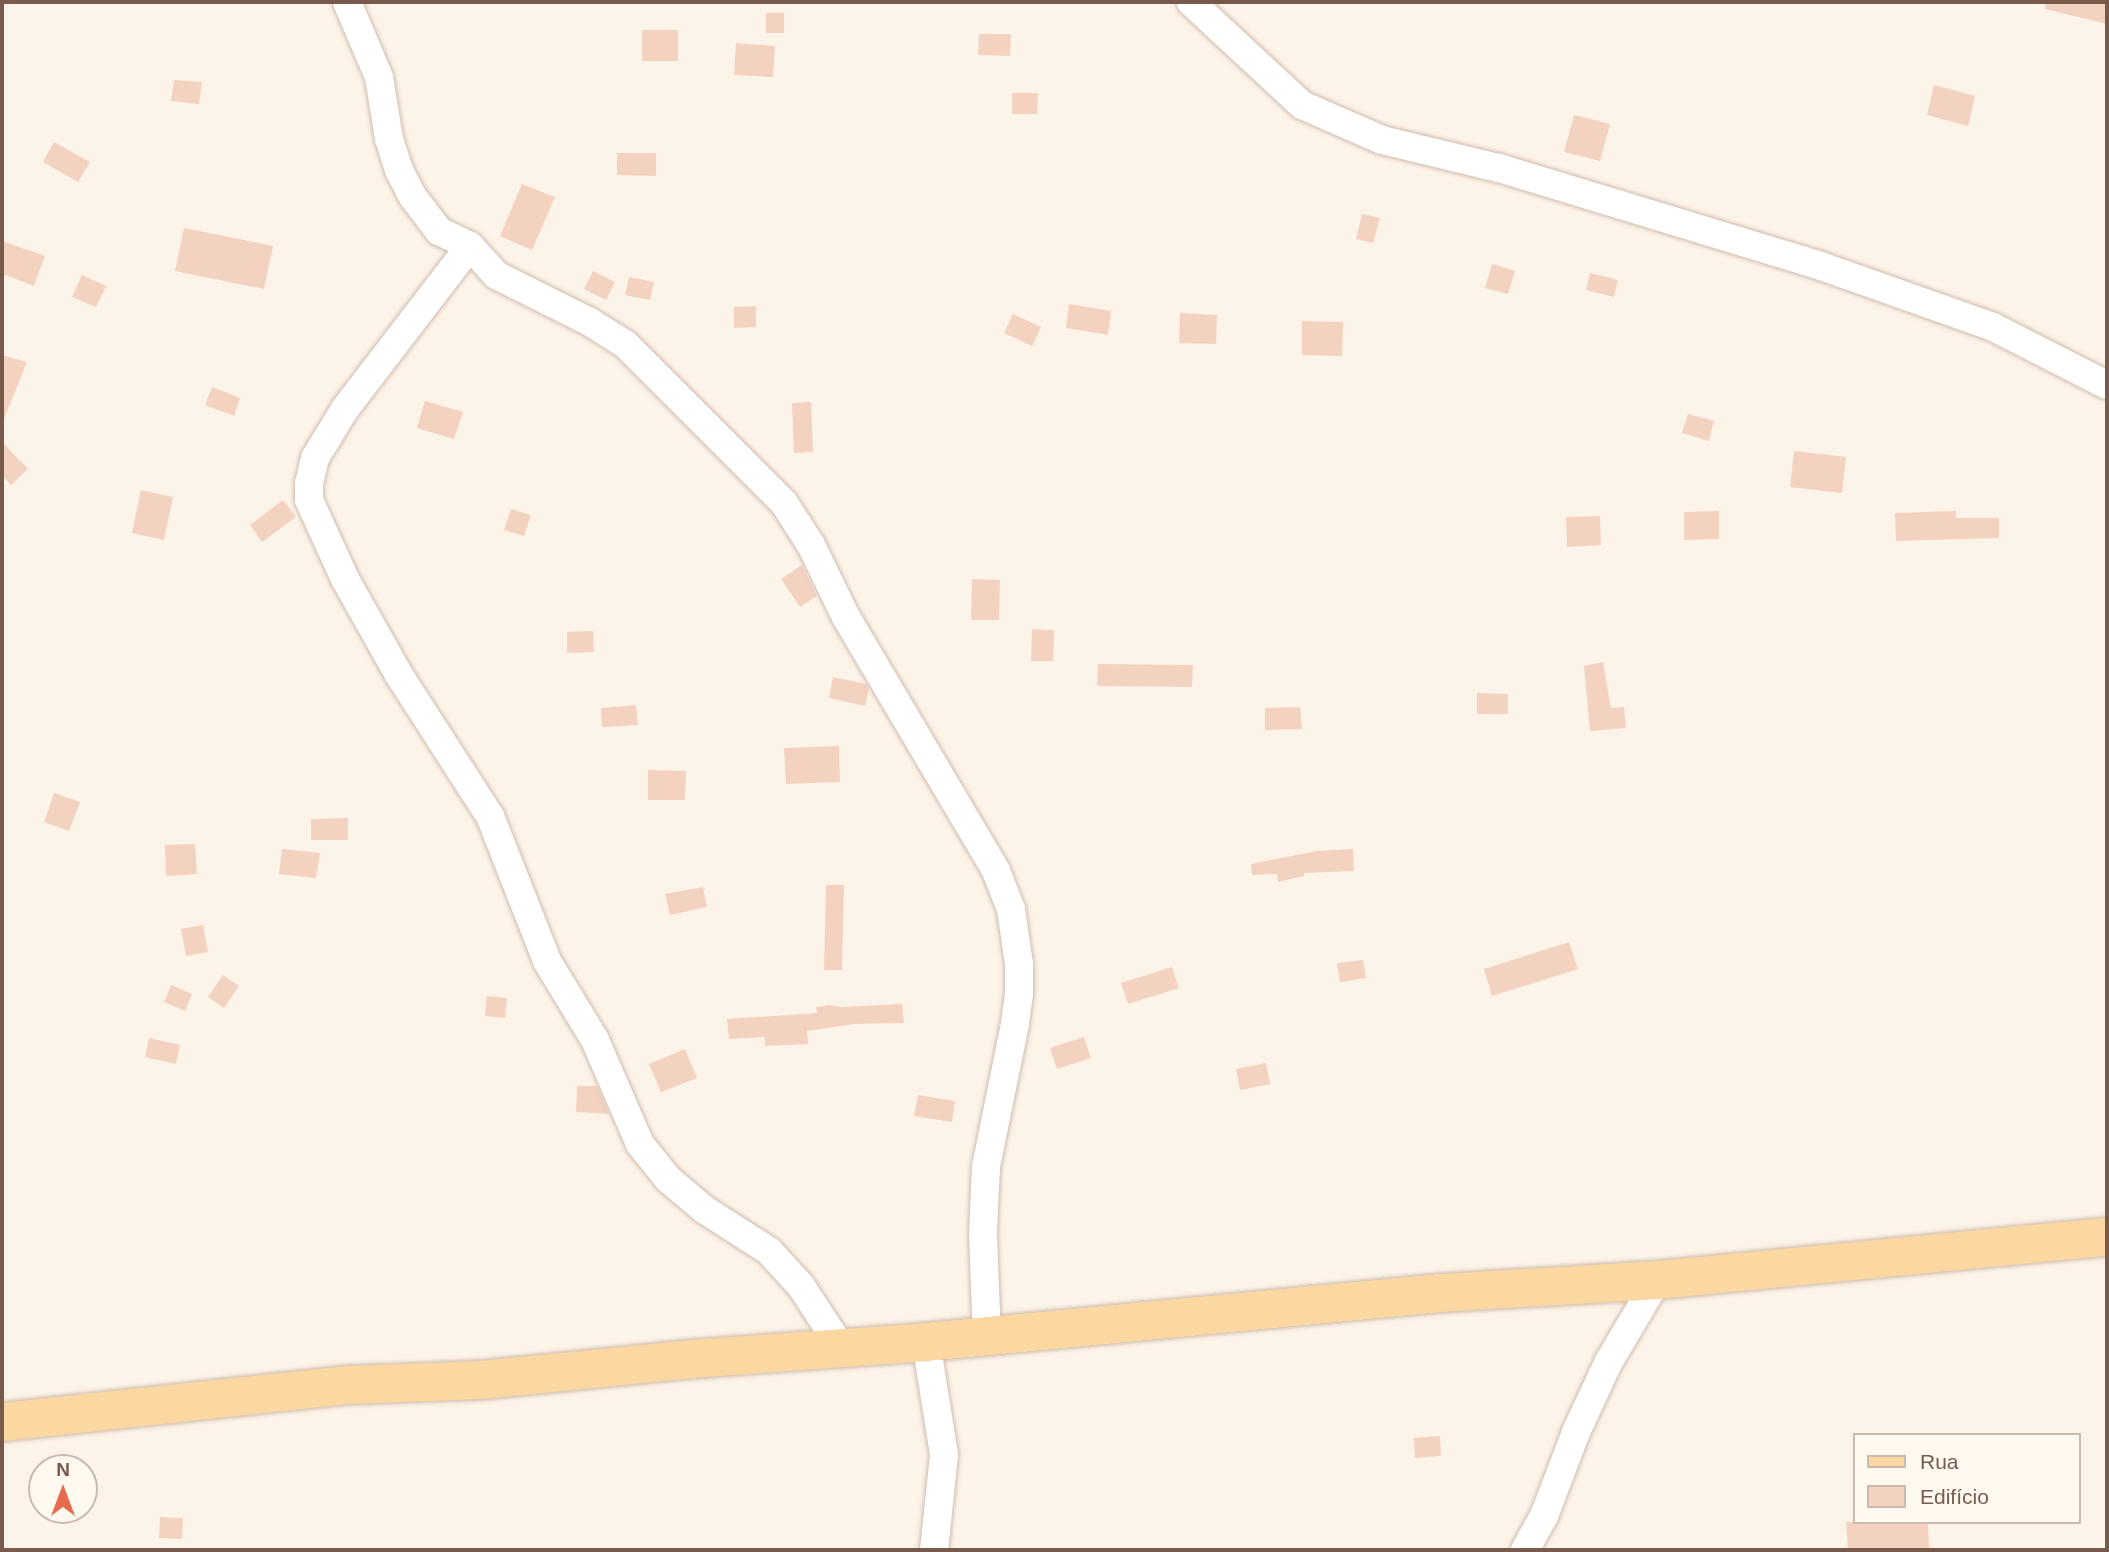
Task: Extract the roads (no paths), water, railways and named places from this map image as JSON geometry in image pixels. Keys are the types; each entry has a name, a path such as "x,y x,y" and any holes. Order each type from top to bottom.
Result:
{"main road":[{"path":"2,1422 351,1385 481,1380 691,1359 926,1342 1441,1293 1657,1280 2107,1237"}],"street":[{"path":"347,2 379,77 389,139 398,170 413,197 439,231 470,246 496,275 590,322 625,344 784,503 811,545 846,617 996,871 1011,909 1019,964 1016,1024 986,1167 983,1234 987,1336"},
{"path":"1191,2 1302,105 1382,140 1499,168 1821,266 1993,327 2107,384"},
{"path":"470,246 345,409 315,458 309,483 309,500 345,579 392,663 489,816 547,961 569,1003 595,1040 639,1144 668,1179 705,1210 769,1251 801,1286 842,1349"},
{"path":"1525,1550 1544,1516 1576,1432 1608,1363 1657,1280"},
{"path":"926,1342 944,1455 934,1550"}]}
